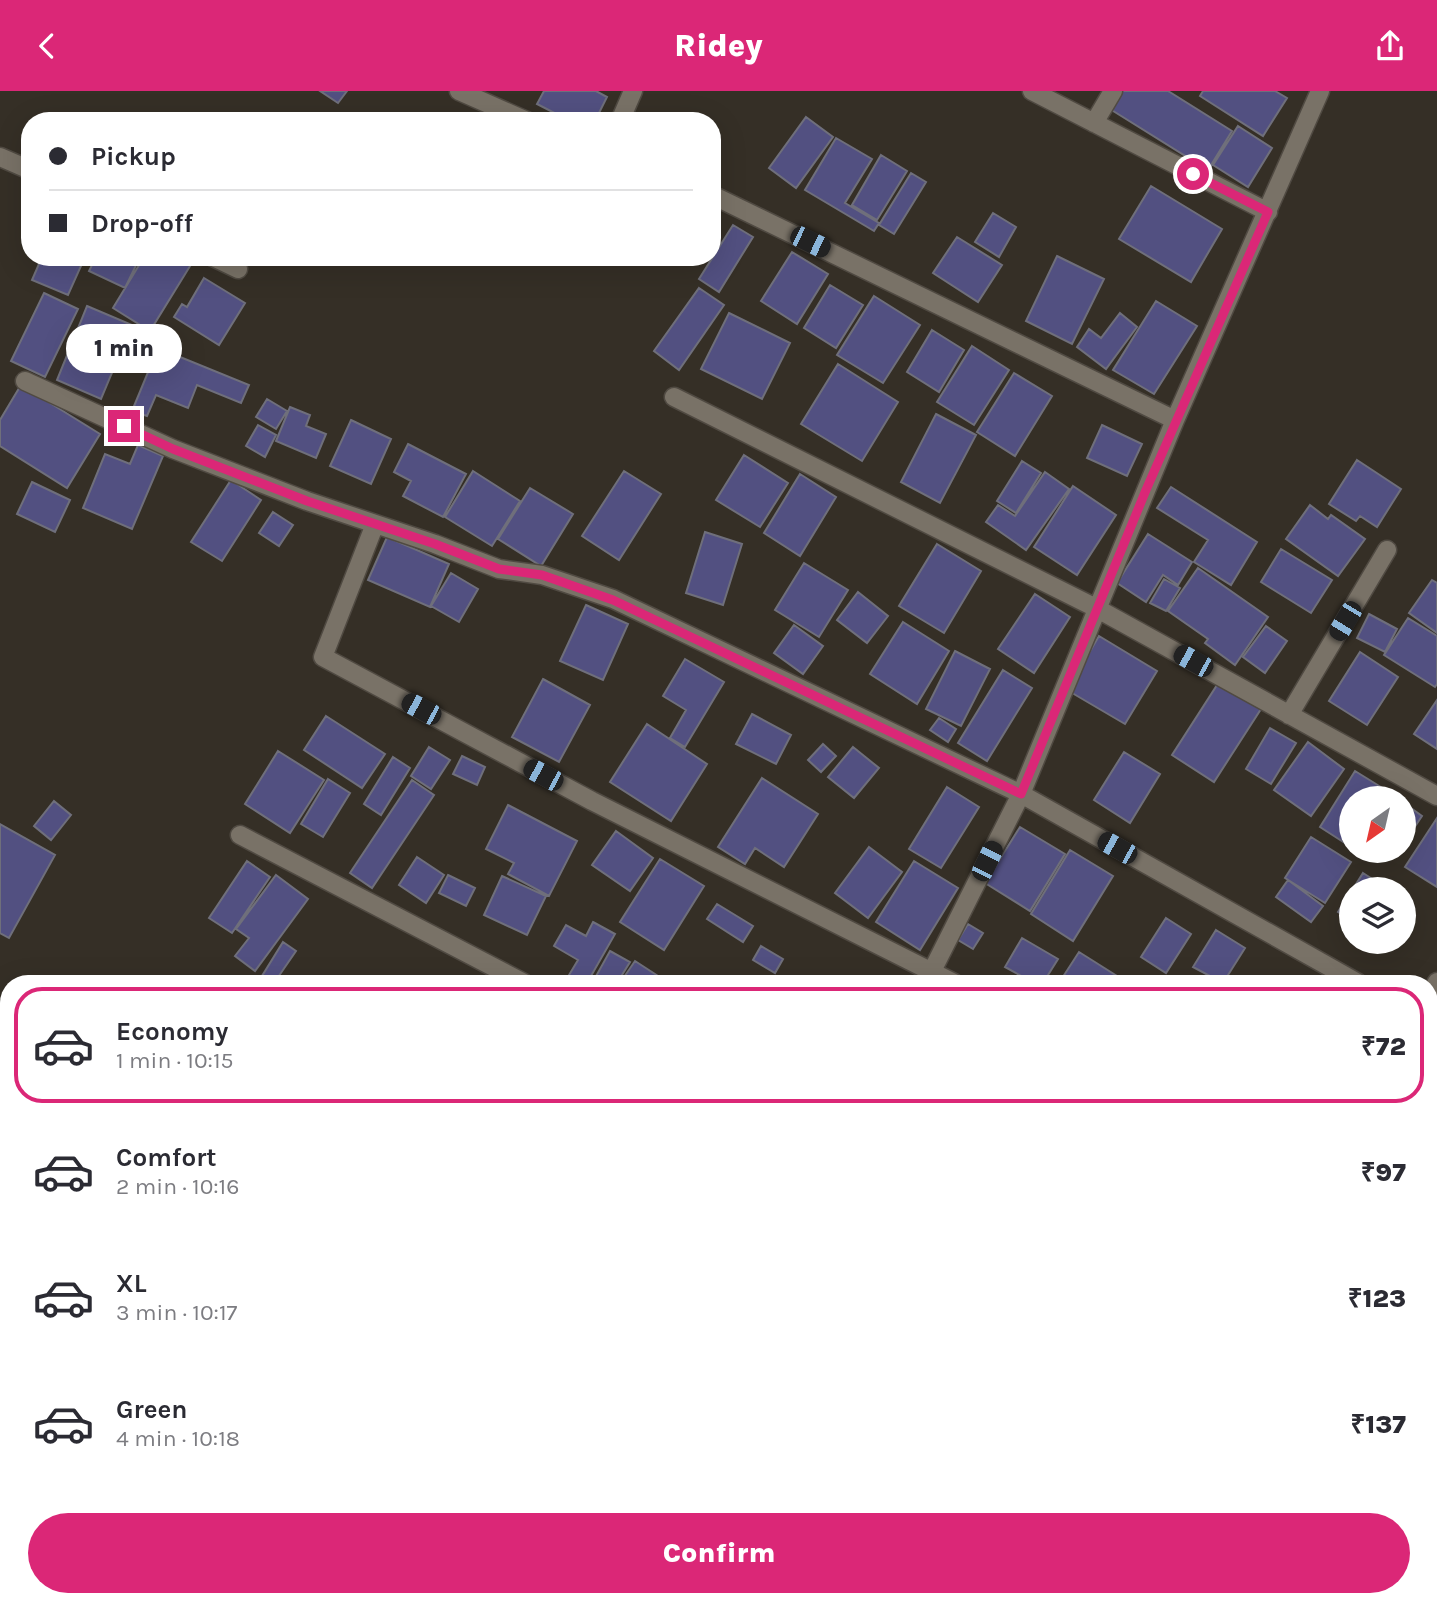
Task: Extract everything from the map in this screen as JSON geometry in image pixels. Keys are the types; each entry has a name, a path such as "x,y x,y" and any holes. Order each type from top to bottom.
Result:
{"street":[{"path":"459,91 507,112"},
{"path":"624,112 633,91"},
{"path":"1032,91 1268,212"},
{"path":"1094,123 1113,91"},
{"path":"930,975 1021,794 1175,420 1321,91"},
{"path":"0,157 21,166"},
{"path":"721,199 1175,420"},
{"path":"232,266 238,269"},
{"path":"26,381 173,449 307,501 435,544 499,569 542,575 613,600 1021,794 1344,975"},
{"path":"674,397 1096,608 1437,796"},
{"path":"375,524 323,657 923,975"},
{"path":"1290,715 1387,550"},
{"path":"240,835 509,975"}],"building":[{"path":"320,91 347,91 338,103"},
{"path":"544,91 596,91 607,97 600,112 553,112 537,104"},
{"path":"1122,91 1168,91 1232,131 1208,170 1110,109"},
{"path":"1203,91 1275,91 1287,98 1263,136 1200,96"},
{"path":"806,117 833,137 796,188 769,168"},
{"path":"1238,126 1272,148 1248,187 1213,165"},
{"path":"836,138 872,159 845,203 879,223 874,231 805,190"},
{"path":"881,155 907,171 877,220 852,205"},
{"path":"911,173 926,182 894,234 879,225"},
{"path":"1151,186 1222,229 1191,282 1119,239"},
{"path":"993,213 1016,227 999,257 975,242"},
{"path":"733,225 753,237 719,292 699,279 707,266 721,266 721,244"},
{"path":"957,237 1002,265 978,302 933,273"},
{"path":"792,252 828,274 797,324 761,301"},
{"path":"1057,256 1104,279 1072,344 1026,321"},
{"path":"38,266 81,266 68,295 32,280"},
{"path":"92,266 136,266 125,288 89,271"},
{"path":"139,266 190,266 150,331 113,308"},
{"path":"204,278 245,303 219,345 174,317 182,304 187,307"},
{"path":"830,285 863,305 836,348 804,328"},
{"path":"699,288 724,305 679,370 654,351"},
{"path":"44,293 78,309 45,377 11,361"},
{"path":"874,296 920,325 883,383 837,355"},
{"path":"1156,301 1197,326 1154,394 1113,370"},
{"path":"87,306 132,325 101,399 57,380"},
{"path":"729,313 790,343 762,399 701,369"},
{"path":"1120,313 1137,327 1106,369 1077,347 1089,329 1101,338"},
{"path":"932,330 964,350 939,392 907,372"},
{"path":"972,346 1009,370 974,425 937,402"},
{"path":"158,348 249,385 241,403 197,385 188,408 156,395 147,416 132,411"},
{"path":"838,364 898,402 862,461 801,424"},
{"path":"1014,373 1052,396 1015,456 977,432"},
{"path":"21,385 100,434 67,488 0,446 0,420"},
{"path":"267,399 287,411 276,429 256,417"},
{"path":"290,407 310,415 306,426 326,434 316,458 276,441"},
{"path":"936,414 976,435 940,503 901,482"},
{"path":"351,420 391,439 371,484 330,466"},
{"path":"258,425 276,435 265,457 246,446"},
{"path":"1102,425 1142,444 1127,476 1087,458"},
{"path":"408,444 466,474 443,517 403,496 411,481 394,472"},
{"path":"138,445 163,456 132,529 83,508 105,454 130,464"},
{"path":"744,455 788,483 760,527 716,500"},
{"path":"1357,460 1401,489 1377,527 1360,516 1356,521 1329,504"},
{"path":"1022,461 1041,473 1016,513 997,501"},
{"path":"473,471 520,501 492,546 445,517"},
{"path":"624,471 661,494 619,560 582,536"},
{"path":"1045,472 1069,489 1026,550 986,522 998,505 1015,516"},
{"path":"800,474 836,497 800,556 764,533"},
{"path":"231,480 261,500 222,561 191,542"},
{"path":"32,482 70,500 55,532 17,514"},
{"path":"1073,486 1116,515 1077,575 1034,547"},
{"path":"1171,487 1257,542 1231,585 1194,562 1208,540 1157,508"},
{"path":"530,488 573,514 541,566 498,539"},
{"path":"1310,505 1328,519 1331,515 1365,539 1338,576 1286,539"},
{"path":"273,512 293,525 279,546 259,533"},
{"path":"705,532 742,544 723,605 686,593"},
{"path":"1148,534 1192,562 1178,585 1163,575 1146,602 1117,583"},
{"path":"387,537 449,564 430,607 368,580"},
{"path":"937,544 981,571 944,633 899,606"},
{"path":"1281,549 1332,580 1311,613 1261,582"},
{"path":"804,563 848,590 819,637 775,610"},
{"path":"1198,568 1268,617 1235,665 1205,643 1208,639 1168,611"},
{"path":"451,573 478,589 459,622 431,606"},
{"path":"1164,579 1180,588 1166,611 1150,603"},
{"path":"1432,580 1437,583 1437,633 1409,613"},
{"path":"858,592 888,616 867,643 837,620"},
{"path":"1035,594 1070,617 1034,673 998,649"},
{"path":"586,605 628,624 603,680 560,661"},
{"path":"1369,614 1397,629 1385,652 1357,638"},
{"path":"1408,618 1437,636 1435,687 1384,655"},
{"path":"903,622 949,651 917,704 870,674"},
{"path":"794,625 823,646 803,674 774,653"},
{"path":"1266,626 1287,641 1265,673 1243,657"},
{"path":"1099,636 1157,671 1125,724 1067,690"},
{"path":"955,651 990,669 961,726 926,709"},
{"path":"1360,652 1398,677 1367,725 1329,701"},
{"path":"685,659 724,682 685,747 670,738 686,710 663,696"},
{"path":"1003,670 1032,688 987,761 958,743"},
{"path":"543,679 590,705 559,762 512,737"},
{"path":"1219,682 1261,709 1214,782 1172,755"},
{"path":"1437,700 1437,749 1414,734"},
{"path":"752,714 791,735 776,764 736,744"},
{"path":"326,716 385,754 362,788 304,750"},
{"path":"939,718 956,729 948,742 930,730"},
{"path":"647,724 707,764 671,821 610,782"},
{"path":"1270,728 1296,743 1271,784 1246,769"},
{"path":"1308,742 1344,769 1311,816 1274,790"},
{"path":"823,744 836,756 821,772 808,760"},
{"path":"429,747 450,760 431,789 411,776"},
{"path":"853,747 879,768 854,798 828,777"},
{"path":"278,751 324,780 290,833 245,804"},
{"path":"1124,752 1160,774 1130,823 1094,800"},
{"path":"462,756 485,767 477,785 453,774"},
{"path":"393,757 410,768 381,815 364,804"},
{"path":"1355,771 1379,786 1346,786"},
{"path":"762,778 818,814 784,867 755,848 745,864 718,847"},
{"path":"328,779 350,793 323,837 301,824"},
{"path":"412,780 434,795 372,888 350,873"},
{"path":"947,787 979,807 941,868 909,849"},
{"path":"1339,797 1339,839 1320,827"},
{"path":"54,801 71,815 51,840 34,826"},
{"path":"508,805 577,841 549,896 508,874 514,863 486,849"},
{"path":"1416,812 1422,816 1416,825"},
{"path":"1437,818 1437,887 1405,867 1408,863 1416,863 1416,850"},
{"path":"0,824 55,855 9,938 0,933"},
{"path":"1020,827 1065,854 1030,911 985,883"},
{"path":"616,831 653,858 630,891 592,865"},
{"path":"1311,837 1339,854 1339,863 1350,863 1339,877 1325,903 1285,878"},
{"path":"869,847 902,872 868,918 835,893"},
{"path":"1070,850 1113,876 1073,941 1031,914"},
{"path":"417,857 444,875 426,903 399,885"},
{"path":"660,859 704,886 664,950 620,922"},
{"path":"247,861 270,877 232,933 209,918"},
{"path":"914,861 958,888 920,950 876,922"},
{"path":"276,875 308,899 255,971 235,956 249,938 236,929"},
{"path":"448,875 475,888 466,906 439,893"},
{"path":"502,876 546,896 527,935 484,915"},
{"path":"1288,880 1323,906 1311,922 1276,897"},
{"path":"717,904 753,926 743,942 707,919"},
{"path":"1166,918 1191,934 1166,973 1141,957"},
{"path":"593,922 615,934 592,975 569,975 578,960 554,946 566,925 586,936"},
{"path":"968,924 983,933 973,949 958,940"},
{"path":"1216,930 1245,948 1228,975 1208,975 1193,967"},
{"path":"1022,938 1058,959 1048,975 1020,975 1005,967"},
{"path":"283,942 296,951 280,975 263,975"},
{"path":"761,946 783,959 775,973 753,960"},
{"path":"610,951 630,962 622,975 597,975"},
{"path":"1079,952 1115,975 1064,975"},
{"path":"635,961 656,975 625,975"}],"route":[{"path":"124,426 173,449 307,501 435,544 499,569 542,575 613,600 1021,794 1175,420 1268,212 1193,174"}]}
